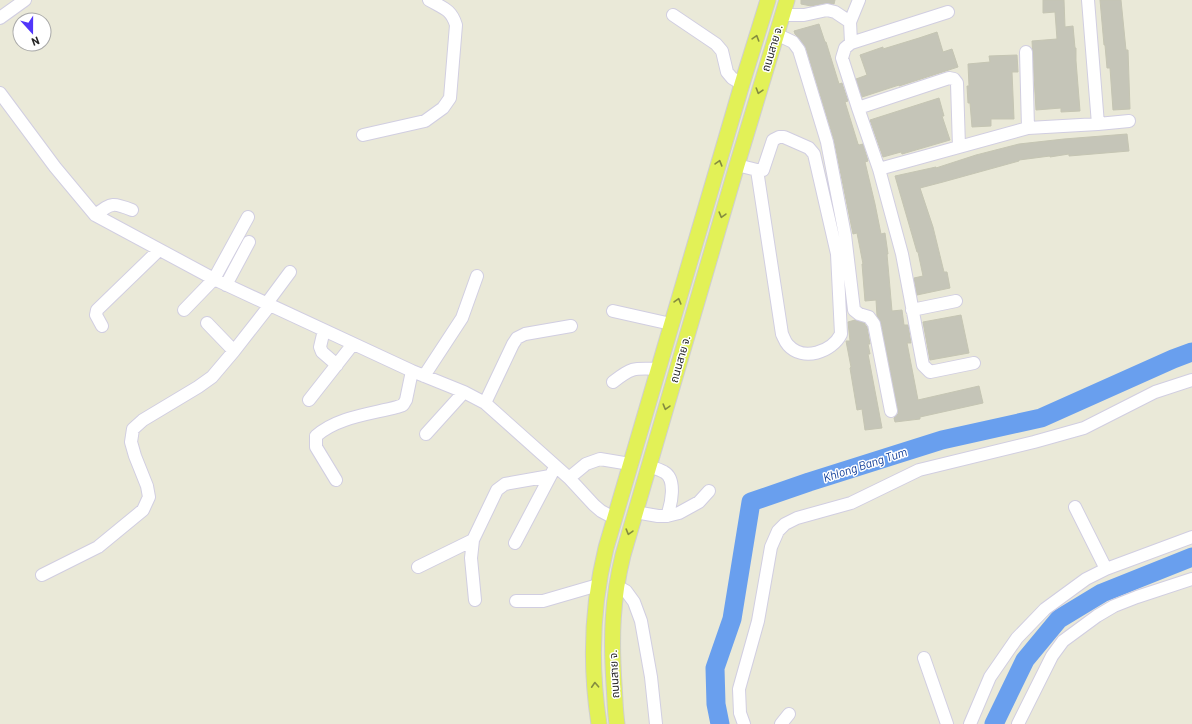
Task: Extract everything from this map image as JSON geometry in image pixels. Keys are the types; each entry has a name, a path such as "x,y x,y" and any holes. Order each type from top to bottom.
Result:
{"main road":[{"name":"ถนนสาย จ.","path":"599,724 595,689 594,654 595,623 600,572 614,518 658,368 768,0"},
{"name":"ถนนสาย จ.","path":"617,724 612,655 612,626 616,586 623,555 787,0"}],"street":[{"path":"0,18 25,0"},
{"path":"363,135 424,121 444,108 450,98 456,25 453,16 445,9 429,0"},
{"path":"851,43 850,22 859,0"},
{"path":"1088,0 1098,124"},
{"path":"782,15 804,15 827,10 835,12 850,22"},
{"path":"948,12 851,43 845,48 842,58 879,170 902,254 924,368 930,372 974,363"},
{"path":"673,15 716,44 722,51 727,72 732,78 742,84"},
{"path":"776,34 793,42 799,50 827,142 845,235 854,310 858,314 869,317 874,324 890,412"},
{"path":"1026,52 1028,128"},
{"path":"858,108 949,78 954,79 957,83 960,147"},
{"path":"0,93 55,167 95,215 226,285 412,371 464,392 486,403 553,472 568,478 594,505 601,511 614,518"},
{"path":"879,170 1028,128 1128,121"},
{"path":"737,165 763,170 773,140 779,137 784,137 809,148 814,154 837,254 841,334 838,340 817,353 806,354 793,349 786,344 782,334 757,170"},
{"path":"95,215 108,206 118,204 132,210"},
{"path":"184,310 214,279 248,217"},
{"path":"226,285 249,242"},
{"path":"102,326 96,315 97,310 159,250"},
{"path":"42,575 98,547 143,510 149,497 147,486 131,442 133,429 143,420 212,377 234,351 290,272"},
{"path":"424,376 462,318 477,276"},
{"path":"912,310 956,301"},
{"path":"613,311 671,324"},
{"path":"207,323 234,351"},
{"path":"486,403 517,338 525,334 571,326"},
{"path":"324,330 320,347 322,352 337,365"},
{"path":"310,400 353,344"},
{"path":"613,382 627,371 636,368 658,368"},
{"path":"336,480 316,447 316,436 323,430 348,420 397,408 403,405 406,400 412,371"},
{"path":"744,724 740,713 739,689 758,621 771,547 778,531 786,524 797,518 851,503 919,470 1034,442 1084,428 1155,392 1192,380"},
{"path":"426,434 464,392"},
{"path":"568,478 586,464 600,459 630,464"},
{"path":"649,466 665,472 671,482 672,500 668,516"},
{"path":"475,600 470,558 473,540 497,490 505,484 553,472"},
{"path":"515,543 553,472"},
{"path":"635,512 658,516 668,516 679,513 699,502 708,491"},
{"path":"1075,507 1106,569"},
{"path":"970,724 990,677 1017,638 1045,609 1086,579 1106,569 1192,537"},
{"path":"418,567 473,540"},
{"path":"1018,724 1052,656 1063,641 1097,616 1114,606 1137,596 1192,579"},
{"path":"516,601 543,601 598,585"},
{"path":"616,586 626,591 634,602 641,621 652,676 656,724"},
{"path":"924,658 947,724"},
{"path":"781,724 789,714"}],"building":[{"path":"801,0 835,0 834,4 826,3 811,6 801,4"},
{"path":"1043,0 1064,0 1065,27 1073,26 1080,111 1061,112 1061,108 1036,110 1032,41 1057,39 1055,12 1043,13"},
{"path":"1100,0 1121,0 1126,50 1128,50 1130,109 1113,110 1110,68 1107,68"},
{"path":"819,24 839,84 842,83 848,101 845,102 858,144 863,144 868,161 865,162 881,234 885,233 892,311 902,310 904,325 908,325 911,343 907,343 918,400 979,386 983,403 920,417 920,419 895,422 894,418 898,414 898,410 881,323 877,316 876,300 865,301 863,264 857,233 853,234 834,140 806,48 794,31"},
{"path":"937,32 943,52 952,49 958,67 862,97 856,79 867,75 860,55"},
{"path":"1017,55 1018,72 1012,72 1014,119 991,119 991,126 972,127 970,103 968,103 968,64 990,62 989,56"},
{"path":"939,98 944,116 942,116 950,140 902,154 901,152 883,157 870,120"},
{"path":"1127,134 1129,151 1069,156 1069,154 1019,160 920,188 933,227 944,272 947,272 950,288 917,295 914,278 923,276 918,252 895,176 936,168 976,155 1019,144"},
{"path":"961,315 969,353 930,360 923,322"},
{"path":"855,320 864,323 867,327 870,344 868,344 870,354 868,354 882,428 865,430 862,409 857,410 846,341 850,341 848,322"}],"waterway":[{"name":"Khlong Bang Tum","path":"720,724 716,704 715,668 732,619 751,502 942,440 1041,418 1192,352"},
{"name":"Khlong Bang Tum","path":"994,724 1025,660 1059,619 1102,593 1192,557"}]}
